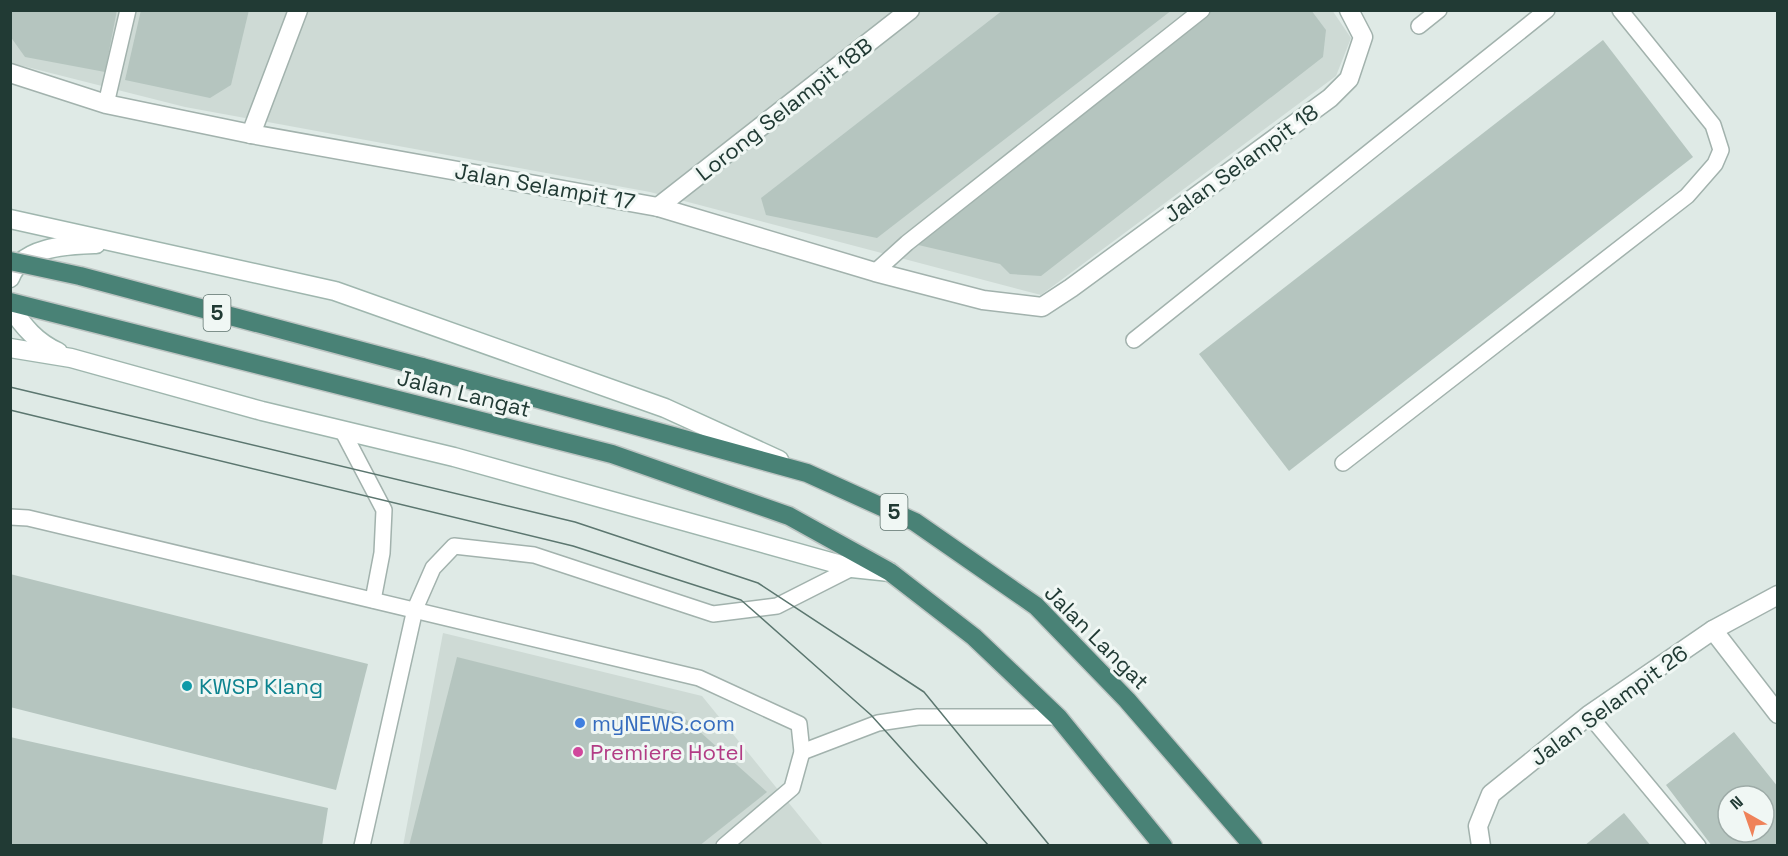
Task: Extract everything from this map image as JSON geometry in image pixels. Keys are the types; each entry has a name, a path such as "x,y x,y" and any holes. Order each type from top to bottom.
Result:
{"highway":[{"name":"Jalan Langat","path":"10,261 80,276 807,473 915,522 1036,606 1127,700 1253,846"},
{"name":"Jalan Langat","path":"10,302 612,454 789,516 891,572 974,637 1058,717 1163,846"}],"street":[{"path":"251,134 298,10"},
{"name":"Lorong Selampit 18B","path":"658,207 910,10"},
{"name":"Jalan Selampit 18","path":"1071,288 1336,92 1349,79 1363,37 1349,10"},
{"name":"Jalan Selampit 17","path":"10,73 106,104 251,134 658,207 875,272 983,300 1042,307 1071,288"},
{"name":"Jalan Langat","path":"15,218 335,291 665,408 807,473"},
{"path":"10,278 24,262 43,249 66,245 123,243"},
{"path":"10,307 28,332 43,345 71,358"},
{"path":"12,349 71,358 262,411 562,486 852,568 891,572"},
{"name":"Jalan Selampit 26","path":"1481,846 1478,826 1491,794 1589,715 1713,630 1778,595"},
{"path":"1713,630 1776,709"}],"lane":[{"path":"106,104 128,10"},
{"path":"875,272 907,243 1202,10"},
{"path":"1419,26 1439,10"},
{"path":"1134,340 1547,10"},
{"path":"1343,463 1687,196 1715,164 1721,150 1713,125 1620,10"},
{"path":"342,430 384,510 382,553 373,600"},
{"path":"10,517 28,518 699,678 799,724 802,752 792,788 724,846"},
{"path":"362,846 415,609 433,568 454,546 534,555 713,614 777,606 852,568"},
{"path":"1589,715 1698,846"},
{"path":"802,752 878,723 918,717 1058,717"}],"shaded area":[{"path":"1332,10 1351,38 1336,76 1041,295 650,192 185,107 11,63 10,11"},
{"name":"Premiere Hotel","path":"443,633 702,696 823,845 403,846"}],"building":[{"path":"11,10 117,10 105,72 25,57 10,36"},
{"path":"141,10 249,10 231,85 210,98 125,80"},
{"path":"1003,10 1172,10 877,238 766,215 761,198"},
{"path":"1212,10 1311,10 1326,30 1323,57 1041,276 1010,274 1000,264 914,244"},
{"path":"1603,40 1693,157 1289,471 1199,354"},
{"name":"KWSP Klang","path":"10,574 368,664 336,790 10,707"},
{"name":"Premiere Hotel","path":"457,657 679,713 767,792 699,846 409,846"},
{"path":"1734,732 1776,784 1716,784 1716,844 1776,844 1776,784 1778,787 1778,846 1712,846 1666,785"},
{"path":"10,737 328,808 322,846 10,846"},
{"path":"1624,813 1651,846 1584,846"}],"tram line":[{"path":"10,387 575,522 758,583 924,692 1050,846"},
{"path":"10,410 573,546 741,600 871,715 989,846"}],"place":[{"name":"KWSP Klang","path":"187,686"},
{"name":"myNEWS.com","path":"580,723"},
{"name":"Premiere Hotel","path":"578,752"}]}
